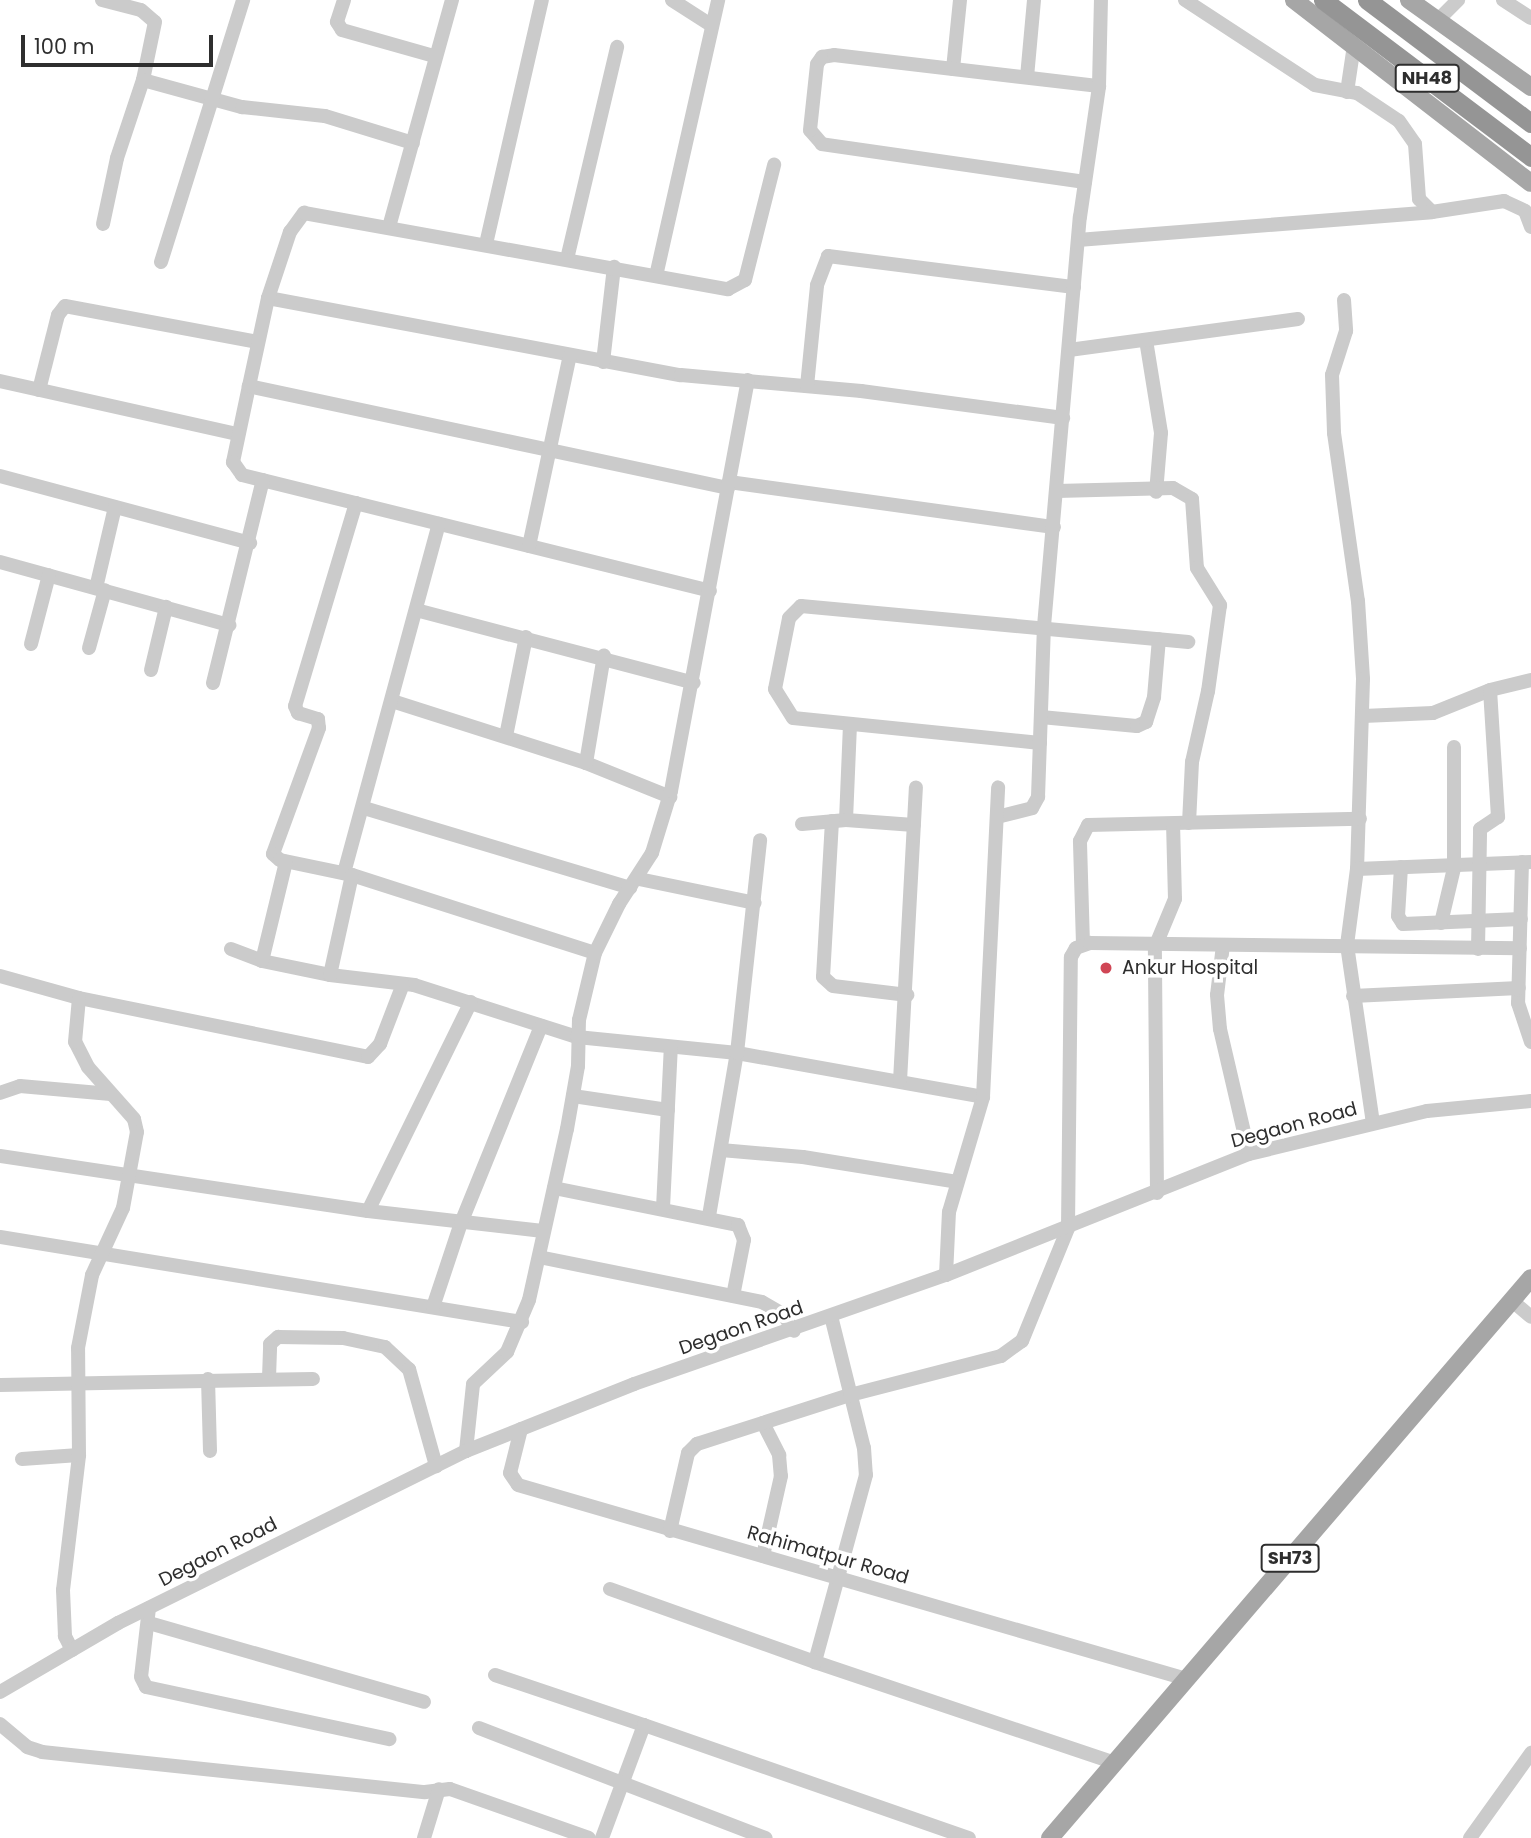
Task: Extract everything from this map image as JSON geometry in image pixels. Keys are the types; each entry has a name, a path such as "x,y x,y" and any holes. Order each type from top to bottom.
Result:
{"highway":[{"name":"NH48","path":"1323,0 1531,157"},
{"name":"NH48","path":"1367,0 1531,123"}],"main road":[{"path":"1294,0 1531,183"},
{"path":"1409,0 1531,87"},
{"name":"SH73","path":"1050,1838 1531,1278"}],"street":[{"path":"102,0 141,10 155,22 143,80 117,158 103,223"},
{"path":"161,262 243,0"},
{"path":"344,0 337,22 342,30 434,56"},
{"path":"389,227 434,56 452,0"},
{"path":"486,244 542,0"},
{"path":"672,0 711,25"},
{"path":"656,276 718,0"},
{"path":"953,69 960,0"},
{"path":"1027,78 1034,0"},
{"path":"997,817 1035,805 1044,626 1078,240 1098,86 1101,0"},
{"path":"1185,0 1315,85 1369,98 1409,130 1416,151 1419,199 1432,212"},
{"path":"1437,20 1458,0"},
{"path":"1503,0 1531,18"},
{"path":"1347,92 1354,45"},
{"path":"567,260 617,47"},
{"path":"1085,182 829,146 815,139 810,130 817,64 822,57 1098,86"},
{"path":"143,80 213,101 325,116 413,143"},
{"path":"710,591 263,480 232,468 268,298 290,232 304,212 728,289 743,284 774,165"},
{"path":"1078,240 1432,212 1504,201 1525,211 1531,227"},
{"path":"807,386 817,285 828,257 1074,287"},
{"path":"603,362 614,267"},
{"path":"268,298 603,362 1063,418"},
{"path":"1344,300 1346,331 1332,374 1334,433 1360,625 1363,716 1357,869 1347,945 1373,1123"},
{"path":"40,390 58,315 65,306 257,342"},
{"path":"1069,350 1298,319"},
{"path":"1146,340 1161,433 1156,492"},
{"path":"529,546 570,355"},
{"path":"467,1451 473,1384 507,1352 522,1322 539,1257 572,1096 577,1037 595,953 653,853 670,797 694,683 748,380"},
{"path":"0,381 238,434"},
{"path":"249,386 549,451 728,485 1054,527"},
{"path":"0,475 250,543"},
{"path":"213,683 250,543 263,480"},
{"path":"1057,491 1156,492 1173,488 1192,499 1197,568 1220,605 1209,691 1192,762 1189,823"},
{"path":"356,503 295,706 298,713 320,722 272,850 275,858 348,874 595,953"},
{"path":"89,648 115,506"},
{"path":"330,975 363,808 439,524"},
{"path":"0,562 229,625"},
{"path":"31,644 49,575"},
{"path":"151,670 166,607"},
{"path":"1040,743 793,718 780,702 775,689 794,609 1044,626 1188,642"},
{"path":"416,610 604,656 694,683"},
{"path":"506,736 526,637"},
{"path":"1041,717 1137,726 1146,722 1154,697 1158,639"},
{"path":"586,763 604,656"},
{"path":"1363,716 1433,713 1490,690 1531,680"},
{"path":"1478,949 1480,829 1498,817 1490,690"},
{"path":"392,701 586,763 670,797"},
{"path":"850,723 823,977 833,986 907,995"},
{"path":"1441,923 1454,868 1454,747"},
{"path":"901,1082 915,787"},
{"path":"946,1275 948,1223 957,1182 983,1097 998,787"},
{"path":"363,808 634,883 755,903"},
{"path":"670,1531 692,1448 850,1395 1001,1356 1022,1341 1069,1228 1071,957 1083,944 1080,841 1085,827 1360,819"},
{"path":"802,824 839,820 914,825"},
{"path":"1157,1192 1155,947 1175,900 1173,824"},
{"path":"709,1216 737,1053 760,840"},
{"path":"261,961 286,862"},
{"path":"1357,869 1454,868 1526,862 1519,988 1521,1019 1531,1042"},
{"path":"1401,867 1400,922 1521,919"},
{"path":"1083,944 1155,947 1347,945 1520,948"},
{"path":"1223,945 1217,995 1220,1029 1249,1154"},
{"path":"231,949 261,961 330,975 403,984 471,1002 577,1037 737,1053 983,1097"},
{"path":"0,976 79,998 368,1057 380,1044 403,984"},
{"path":"1353,996 1519,988"},
{"path":"72,1650 65,1636 63,1590 79,1455 78,1382 83,1315 92,1275 104,1251 131,1178 137,1132 134,1119 88,1067 75,1042 79,998"},
{"path":"368,1210 471,1002"},
{"path":"433,1307 461,1223 541,1026"},
{"path":"663,1208 671,1047"},
{"path":"0,1093 20,1086 111,1094"},
{"path":"572,1096 668,1110"},
{"name":"Degaon Road","path":"0,1692 72,1650 149,1616 436,1466 634,1384 794,1331 946,1275 1249,1154 1441,1108 1531,1101"},
{"path":"721,1150 842,1162 957,1182"},
{"path":"0,1156 131,1178 461,1223 543,1231"},
{"path":"554,1188 709,1216 743,1231 733,1296"},
{"path":"0,1237 104,1251 522,1322"},
{"path":"539,1257 733,1296 774,1307 794,1331"},
{"path":"1511,1300 1531,1318"},
{"path":"815,1662 866,1475 864,1448 831,1316"},
{"path":"269,1378 270,1344 278,1337 343,1338 385,1347 409,1369 436,1466"},
{"path":"208,1379 211,1451"},
{"path":"0,1385 313,1379"},
{"path":"763,1423 779,1455 781,1476 763,1556"},
{"name":"Rahimatpur Road","path":"521,1429 510,1473 518,1485 1186,1679"},
{"path":"22,1458 79,1455"},
{"path":"610,1589 815,1662 1113,1762"},
{"path":"389,1739 146,1687 141,1677 149,1616 424,1702"},
{"path":"495,1675 969,1838"},
{"path":"0,1724 27,1747 42,1752 425,1792 439,1789 461,1792 589,1838"},
{"path":"602,1838 644,1725"},
{"path":"479,1727 766,1838"},
{"path":"1470,1838 1531,1753"},
{"path":"424,1838 439,1789"}],"place":[{"name":"Ankur Hospital","path":"1106,968"}]}
